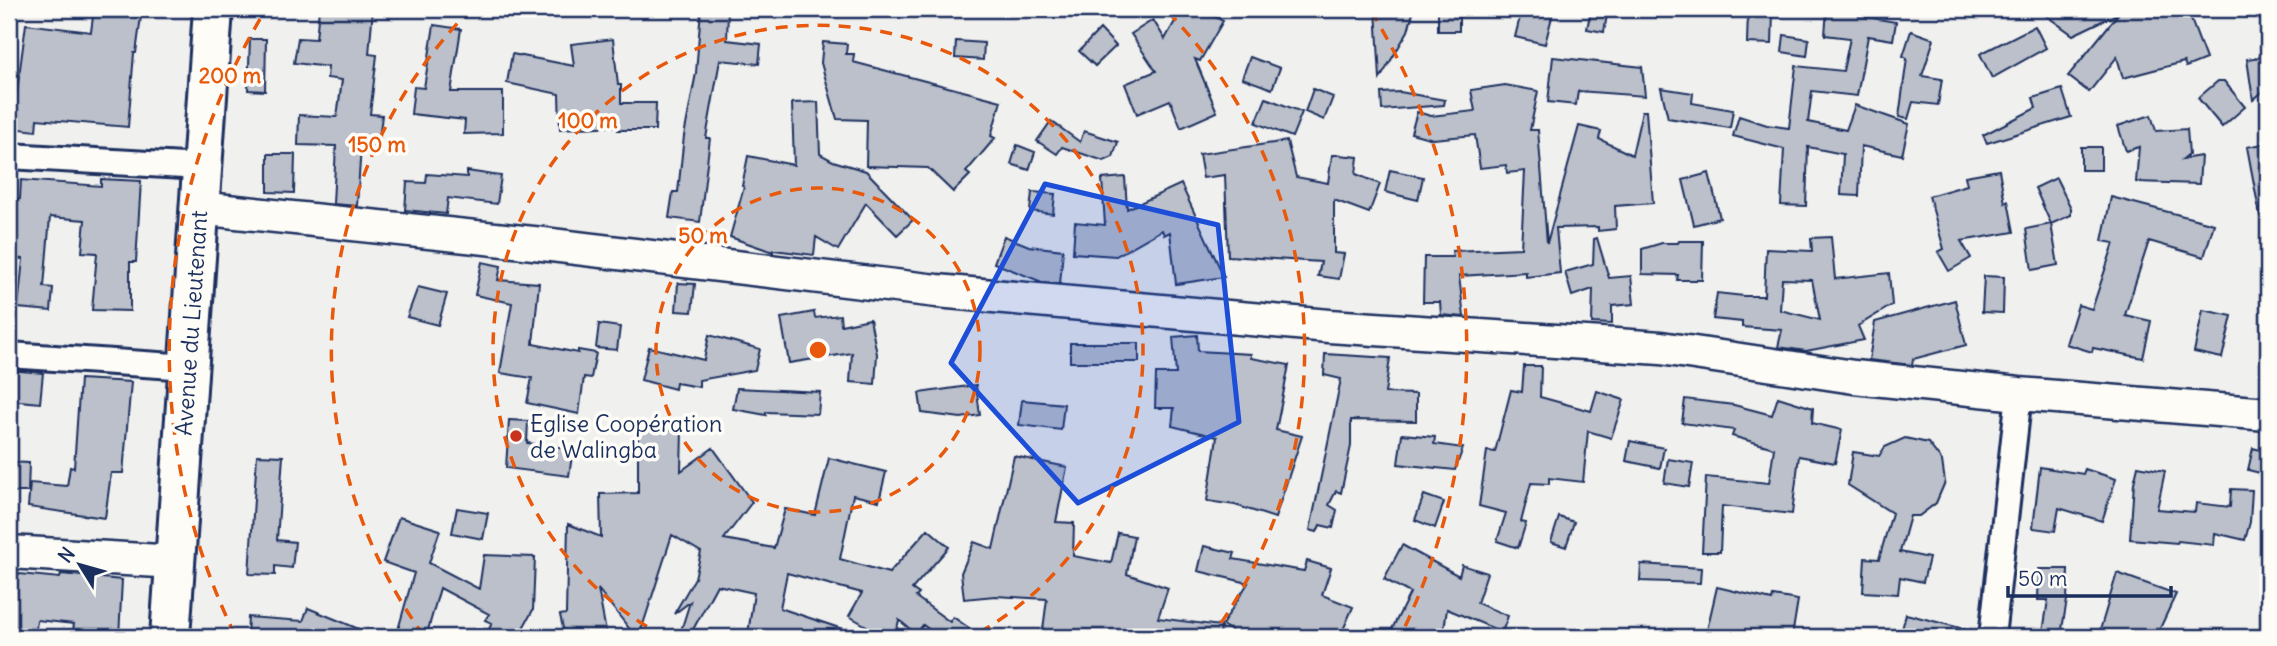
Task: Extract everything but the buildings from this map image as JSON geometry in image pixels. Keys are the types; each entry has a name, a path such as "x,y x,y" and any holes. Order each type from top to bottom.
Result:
{"main road":[{"name":"Avenue du Lieutenant","path":"170,637 213,9"}],"street":[{"path":"9,156 201,167"},
{"path":"198,208 543,244 937,291 1329,326 1661,348 1854,377 2019,394 2268,414"},
{"path":"9,355 189,367"},
{"path":"1992,637 2019,394"},
{"path":"9,552 176,562"}],"highlighted area":[{"path":"1045,184 1218,225 1239,422 1078,503 951,363"}],"place":[{"name":"Eglise Coopération de Walingba","path":"516,436"}]}
